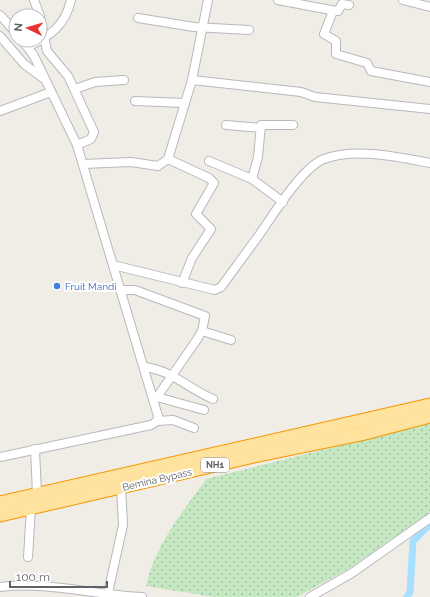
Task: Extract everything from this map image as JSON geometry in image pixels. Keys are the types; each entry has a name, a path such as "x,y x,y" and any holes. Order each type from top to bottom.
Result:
{"highway":[{"name":"Bemina Bypass","path":"0,503 430,405"},
{"name":"Bemina Bypass","path":"0,515 254,456 361,434 430,416"}],"street":[{"path":"48,35 65,19 71,0"},
{"path":"83,164 131,162 158,166 168,159 192,80 208,0"},
{"path":"278,0 337,12 342,4 350,5"},
{"path":"403,0 430,7"},
{"path":"333,11 324,34 336,41 336,54 368,64 371,70 430,82"},
{"path":"0,15 8,24"},
{"path":"138,18 202,27 249,30"},
{"path":"0,36 24,64 45,80"},
{"path":"29,48 77,145 112,265 156,398 158,412 157,421"},
{"path":"46,48 65,72 75,89 94,135 91,139 77,145"},
{"path":"75,89 95,82 124,80"},
{"path":"192,80 301,92 315,97 430,110"},
{"path":"0,111 51,92"},
{"path":"135,101 184,104"},
{"path":"252,179 258,157 261,128 263,124 293,125"},
{"path":"226,125 261,128"},
{"path":"112,265 215,290 221,287 294,186 313,167 323,160 332,157 388,154 430,162"},
{"path":"168,159 209,178 214,183 196,214 211,229 192,258 182,283"},
{"path":"209,161 252,179 283,202"},
{"path":"120,290 135,290 203,313 205,319 202,331 188,354 156,398"},
{"path":"202,331 231,340"},
{"path":"145,367 158,368 172,375 190,388 213,399"},
{"path":"156,398 204,410"},
{"path":"0,457 151,425 157,421 173,420 194,428"},
{"path":"35,449 37,494"},
{"path":"108,593 124,525 121,487"},
{"path":"28,557 31,508"},
{"path":"310,597 347,576 430,518"},
{"path":"0,587 16,584 142,597"}],"green space":[{"path":"430,423 430,512 350,568 297,597 214,597 146,586 156,557 170,530 206,479"}],"waterway":[{"path":"407,597 410,592 413,541 430,524"}],"place":[{"name":"Fruit Mandi","path":"57,286"}]}
